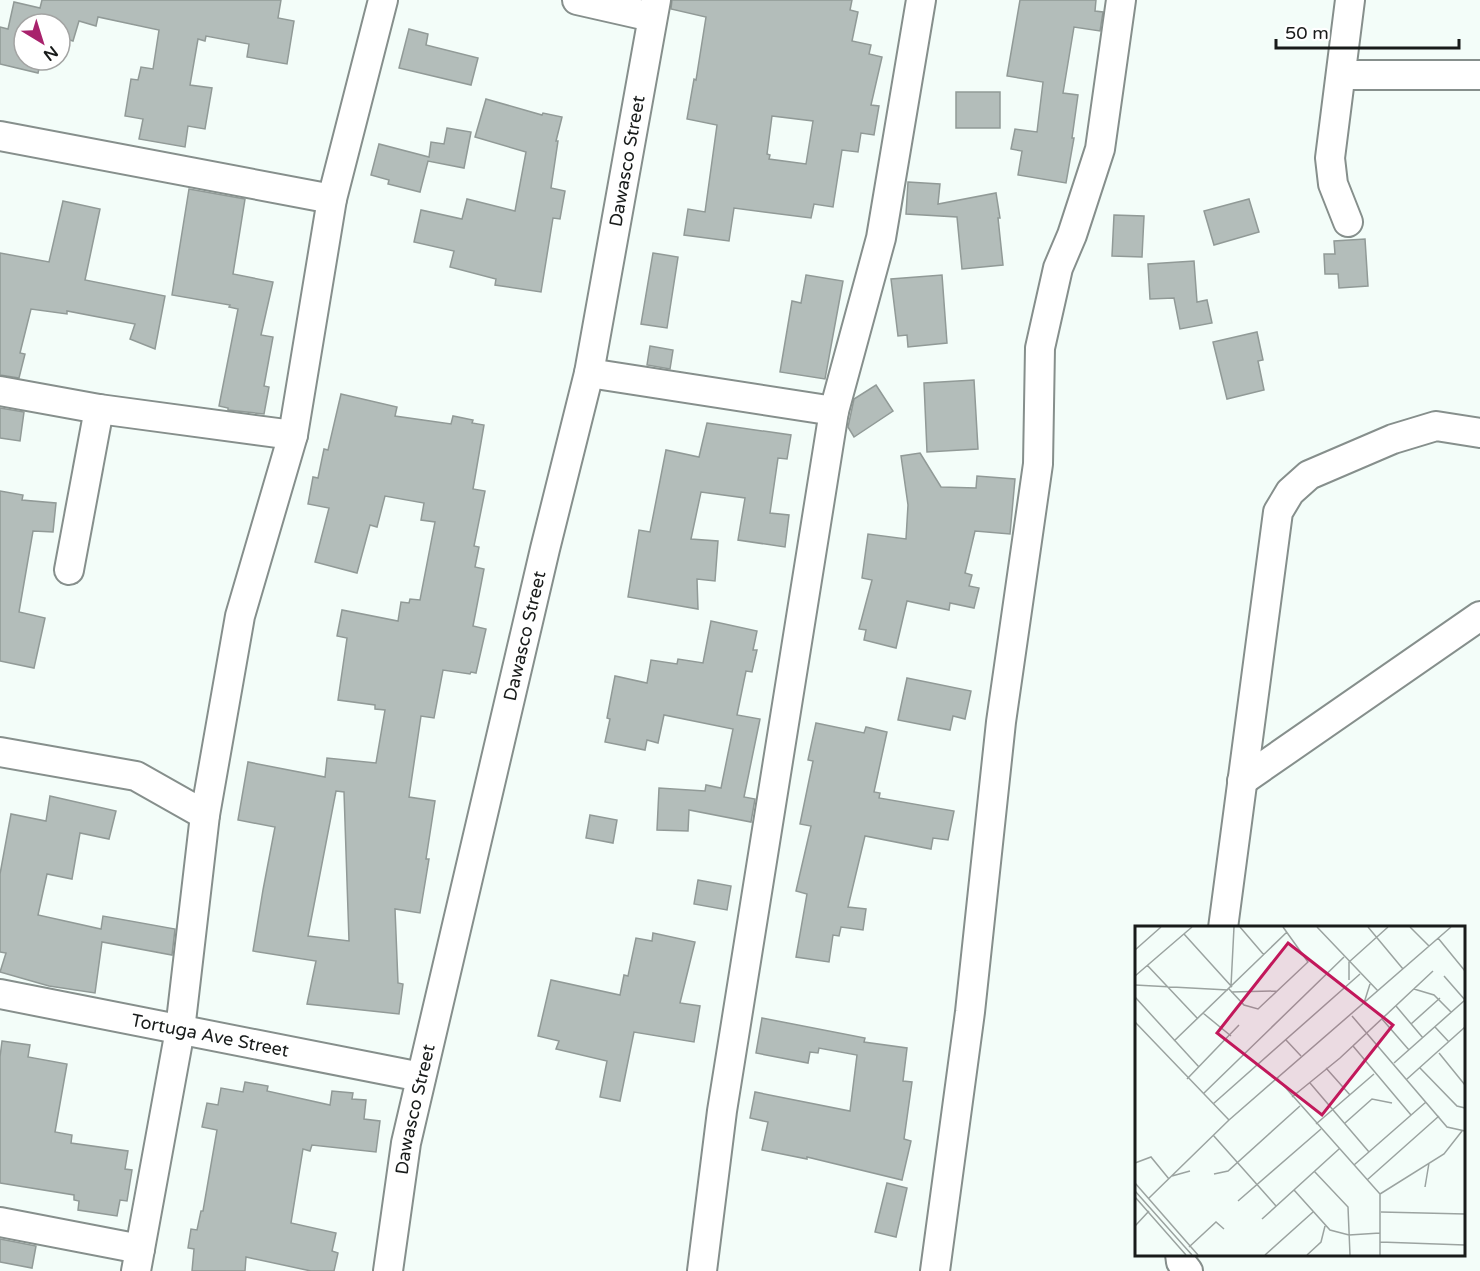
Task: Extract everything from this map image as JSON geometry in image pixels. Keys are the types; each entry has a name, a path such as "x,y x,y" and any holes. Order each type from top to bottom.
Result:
{"street":[{"path":"0,1222 138,1260 180,1030 205,815 240,616 293,435 332,199 383,0"},
{"path":"577,0 654,8"},
{"path":"702,1271 722,1111 834,411 881,238 921,0"},
{"path":"935,1271 970,1012 1001,722 1038,464 1040,348 1058,268 1072,235 1100,149 1120,0"},
{"path":"1348,222 1333,184 1330,159 1350,0"},
{"name":"Dawasco Street","path":"390,1258 406,1143 544,549 589,373 654,8"},
{"path":"1341,75 1480,75"},
{"path":"0,136 332,199"},
{"path":"589,373 834,411"},
{"path":"0,391 99,409 293,435"},
{"path":"69,570 99,409"},
{"path":"1223,926 1278,512 1290,492 1309,475 1393,439 1436,426 1480,433"},
{"path":"1242,781 1480,616"},
{"path":"0,752 136,776 205,815"},
{"name":"Tortuga Ave Street","path":"0,994 421,1077"},
{"path":"1180,1256 1181,1262 1188,1271"},
{"path":"390,1258 401,1271"}],"building":[{"path":"42,0 281,0 278,18 294,21 287,64 247,57 249,44 206,36 205,41 198,39 190,85 212,88 205,129 188,126 185,147 139,139 143,119 125,116 131,79 138,80 141,67 153,69 159,30 98,17 96,26 79,21 73,41 72,12 12,12 12,67 0,64 0,27 8,29 14,2 40,8"},
{"path":"672,0 852,0 850,10 858,12 852,41 871,45 869,54 882,57 871,105 879,106 874,135 861,133 858,152 842,150 833,207 814,204 811,218 734,208 729,241 684,235 688,209 705,212 717,125 687,119 706,17 671,9","holes":["772,116 813,121 806,164 769,159 770,155 767,154"]},
{"path":"1020,0 1096,0 1095,11 1103,12 1100,31 1074,27 1063,93 1078,95 1072,138 1074,138 1066,183 1018,175 1022,151 1011,149 1015,129 1037,132 1043,82 1007,76"},
{"path":"409,29 428,34 426,45 478,58 471,85 399,68"},
{"path":"956,92 1000,92 1000,128 956,128"},
{"path":"486,99 542,115 543,113 562,117 556,141 558,141 551,188 565,191 560,219 553,218 541,292 495,285 496,279 450,267 454,251 414,242 421,210 462,219 467,199 515,211 526,152 475,137"},
{"path":"447,128 471,132 464,168 428,161 420,192 388,184 389,180 371,175 379,144 429,157 431,142 444,144"},
{"path":"908,182 940,184 938,204 996,193 1003,265 962,269 957,217 906,214"},
{"path":"189,189 245,199 233,274 273,282 261,335 273,337 264,386 269,387 264,414 228,410 228,408 219,406 238,309 229,307 230,305 172,295"},
{"path":"1249,199 1259,232 1214,245 1204,211"},
{"path":"63,201 100,209 85,280 165,296 155,349 130,339 135,324 67,311 67,314 31,309 20,353 25,354 19,378 0,375 0,253 49,262"},
{"path":"1114,215 1144,216 1142,257 1112,256"},
{"path":"1365,239 1368,286 1339,288 1338,274 1325,274 1324,254 1335,254 1334,241"},
{"path":"653,253 678,257 667,328 641,324"},
{"path":"1194,261 1197,302 1207,300 1212,323 1180,329 1174,298 1150,299 1148,264"},
{"path":"806,275 843,281 825,379 780,372 792,301 801,303"},
{"path":"942,275 947,343 908,347 907,335 898,336 891,279"},
{"path":"1257,332 1263,360 1258,361 1264,390 1227,399 1213,342"},
{"path":"650,346 673,350 670,369 647,365"},
{"path":"974,380 978,449 927,452 924,383"},
{"path":"876,385 893,411 854,437 848,427 854,399"},
{"path":"341,394 397,407 395,416 451,424 453,416 484,425 473,489 485,491 474,546 479,547 475,567 484,569 473,626 486,629 476,673 443,670 434,718 421,716 409,797 435,801 420,913 395,909 398,983 403,984 399,1014 307,1004 316,961 253,951 275,827 238,820 248,762 325,777 327,758 376,763 385,710 375,709 375,705 338,700 347,638 337,636 342,610 398,621 401,602 409,603 410,599 420,600 435,522 421,520 424,503 385,496 377,527 370,525 357,573 315,562 329,508 308,504 313,477 318,478 324,449 328,450","holes":["336,791 344,792 349,941 308,936"]},
{"path":"0,408 24,412 20,441 0,438"},
{"path":"707,423 791,435 787,459 778,458 770,513 789,515 785,547 738,540 745,498 701,492 691,539 718,541 715,581 697,579 698,609 628,597 639,530 650,532 666,450 699,457"},
{"path":"920,453 941,487 976,488 977,476 1015,479 1010,534 975,531 965,573 972,575 969,586 979,588 974,608 950,603 949,610 907,601 896,648 864,640 866,630 859,629 872,580 862,578 868,534 906,539 908,505 901,456"},
{"path":"0,491 23,495 22,500 56,503 53,532 33,531 19,612 45,618 34,668 0,661"},
{"path":"711,621 757,631 753,650 757,650 752,672 746,671 737,715 760,719 744,797 755,799 751,822 689,810 688,831 657,830 659,788 705,791 706,785 721,788 733,729 664,715 658,743 647,740 645,750 605,742 615,676 647,683 651,660 677,664 678,659 703,663"},
{"path":"907,678 971,691 965,719 953,716 950,730 898,720"},
{"path":"816,723 864,733 866,727 887,732 874,792 880,793 879,798 954,811 948,840 933,838 931,849 865,836 848,907 866,909 863,930 841,927 839,936 833,935 829,962 796,957 807,894 796,891 811,826 800,824 813,761 808,760"},
{"path":"50,796 116,811 109,839 80,833 72,879 47,874 38,915 101,929 103,916 175,929 172,955 102,942 95,993 49,986 0,972 6,953 0,952 0,874 11,814 46,821"},
{"path":"590,815 617,820 613,843 586,838"},
{"path":"698,880 731,886 727,910 694,904"},
{"path":"653,933 695,942 680,1003 700,1006 694,1042 634,1032 620,1101 600,1097 607,1061 556,1049 559,1041 538,1036 551,980 620,995 624,975 628,976 636,938 652,941"},
{"path":"762,1018 865,1038 864,1042 907,1048 903,1081 912,1082 904,1139 911,1141 902,1180 807,1157 807,1159 762,1150 768,1122 750,1118 755,1092 850,1111 857,1055 819,1048 818,1053 810,1052 808,1063 756,1053"},
{"path":"2,1041 30,1045 28,1057 67,1064 55,1132 72,1135 71,1143 128,1151 125,1169 132,1170 127,1201 120,1200 117,1216 78,1210 79,1201 74,1200 74,1195 0,1183"},
{"path":"245,1082 268,1086 267,1091 330,1105 332,1091 353,1093 352,1099 366,1100 364,1119 380,1121 376,1152 312,1145 310,1151 303,1149 291,1223 336,1233 332,1251 338,1253 334,1271 311,1271 246,1257 245,1271 192,1271 194,1249 188,1248 191,1229 197,1230 201,1211 203,1211 217,1130 202,1127 207,1103 218,1105 221,1088 243,1092"},
{"path":"887,1183 907,1188 896,1237 875,1232"},
{"path":"0,1239 36,1246 32,1268 0,1262"}]}
